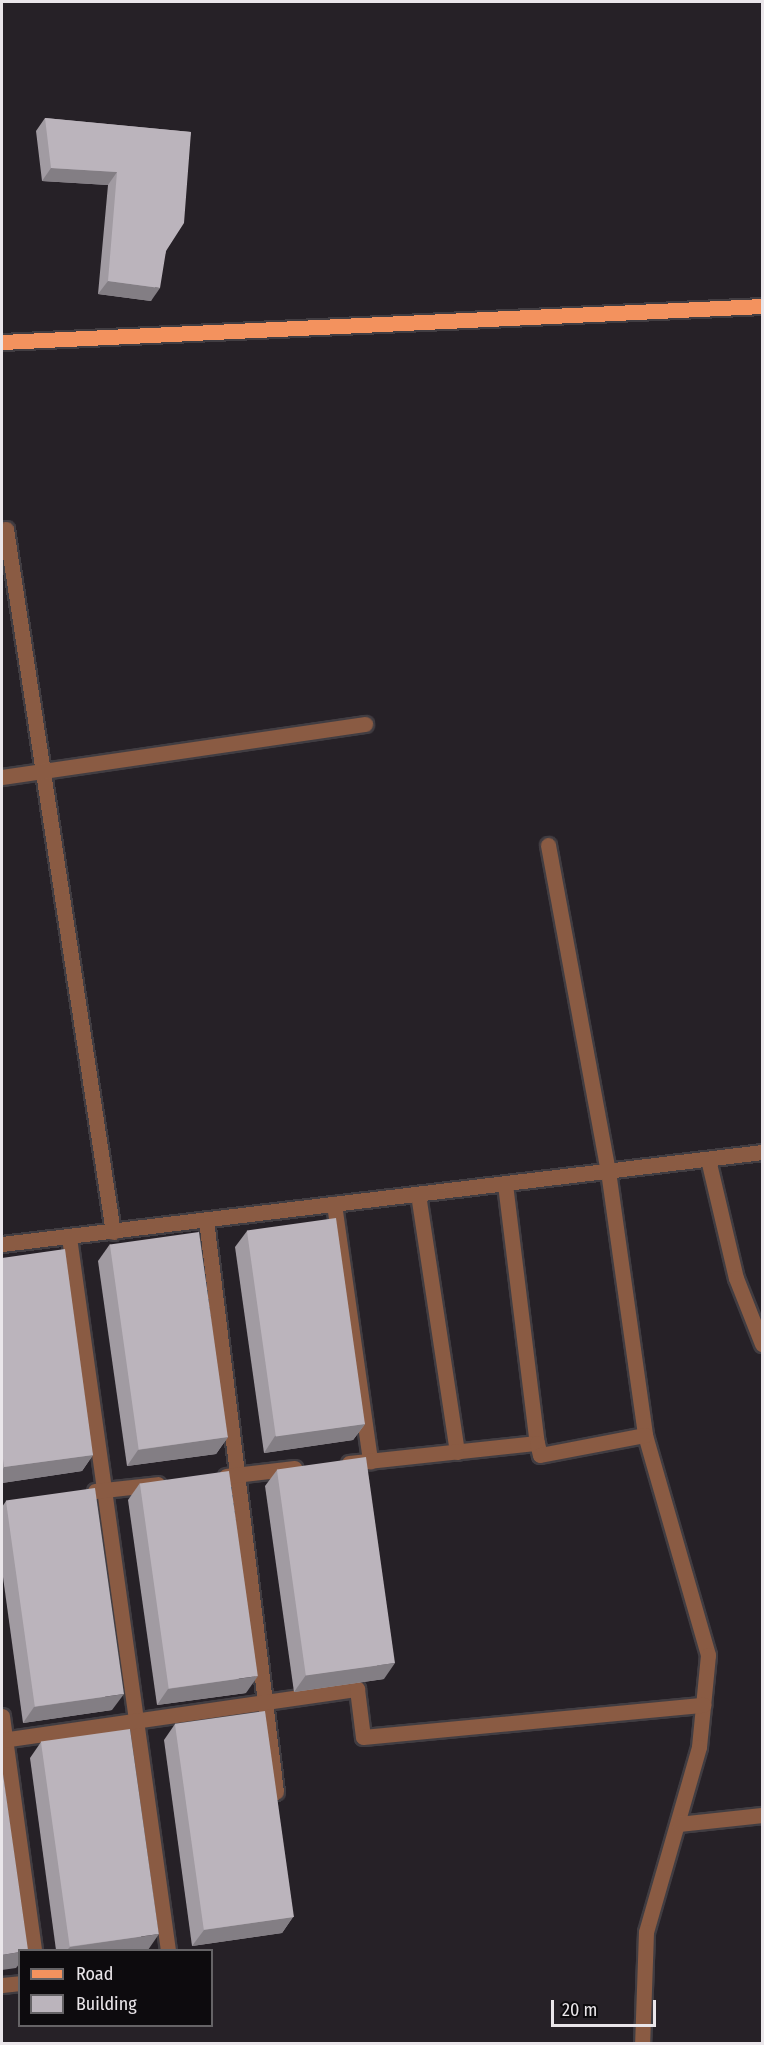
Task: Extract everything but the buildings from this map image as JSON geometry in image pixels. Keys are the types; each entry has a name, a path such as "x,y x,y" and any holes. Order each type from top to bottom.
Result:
{"main road":[{"path":"2,342 762,306"}],"street":[{"path":"6,529 113,1232"},
{"path":"2,777 364,724"},
{"path":"548,845 608,1171 645,1435 708,1655 703,1705 679,1824 646,1932 642,2043"},
{"path":"2,1244 762,1152"},
{"path":"708,1159 736,1278 762,1344"},
{"path":"505,1184 540,1455 645,1435"},
{"path":"418,1194 457,1452"},
{"path":"334,1204 370,1461"},
{"path":"206,1220 279,1815"},
{"path":"69,1237 168,1949"},
{"path":"337,1464 537,1443"},
{"path":"203,1478 315,1466"},
{"path":"81,1493 170,1482"},
{"path":"3,1739 357,1689 363,1737 703,1705"},
{"path":"2,1716 3,1739 34,1949"},
{"path":"679,1824 762,1815"},
{"path":"2,1985 18,1983"}]}
